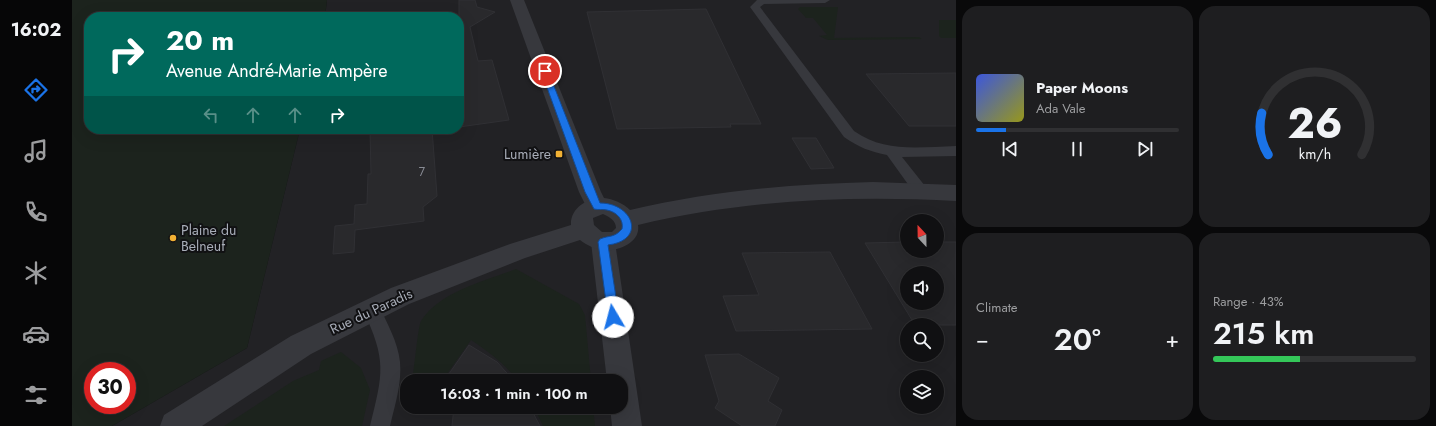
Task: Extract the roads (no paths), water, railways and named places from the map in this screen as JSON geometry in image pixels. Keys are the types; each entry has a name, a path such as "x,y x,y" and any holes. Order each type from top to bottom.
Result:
{"street":[{"path":"517,0 590,192 597,206"},
{"path":"626,219 680,206 757,194 824,190 920,190 956,193"},
{"path":"593,236 618,240 627,231 628,225 626,219 614,208 603,206 591,208 583,215 581,219 593,236 628,426"},
{"name":"Rue du Paradis","path":"175,426 301,345 400,296 511,254 593,236"}],"lane":[{"path":"825,0 761,1 755,6 849,134 856,141 877,149 891,151 956,151"},
{"path":"891,151 920,190"},
{"path":"372,310 389,351 391,361 388,390 380,426"}],"place":[{"name":"Lumière","path":"559,154"},
{"name":"Plaine du Belneuf","path":"173,238"}]}
